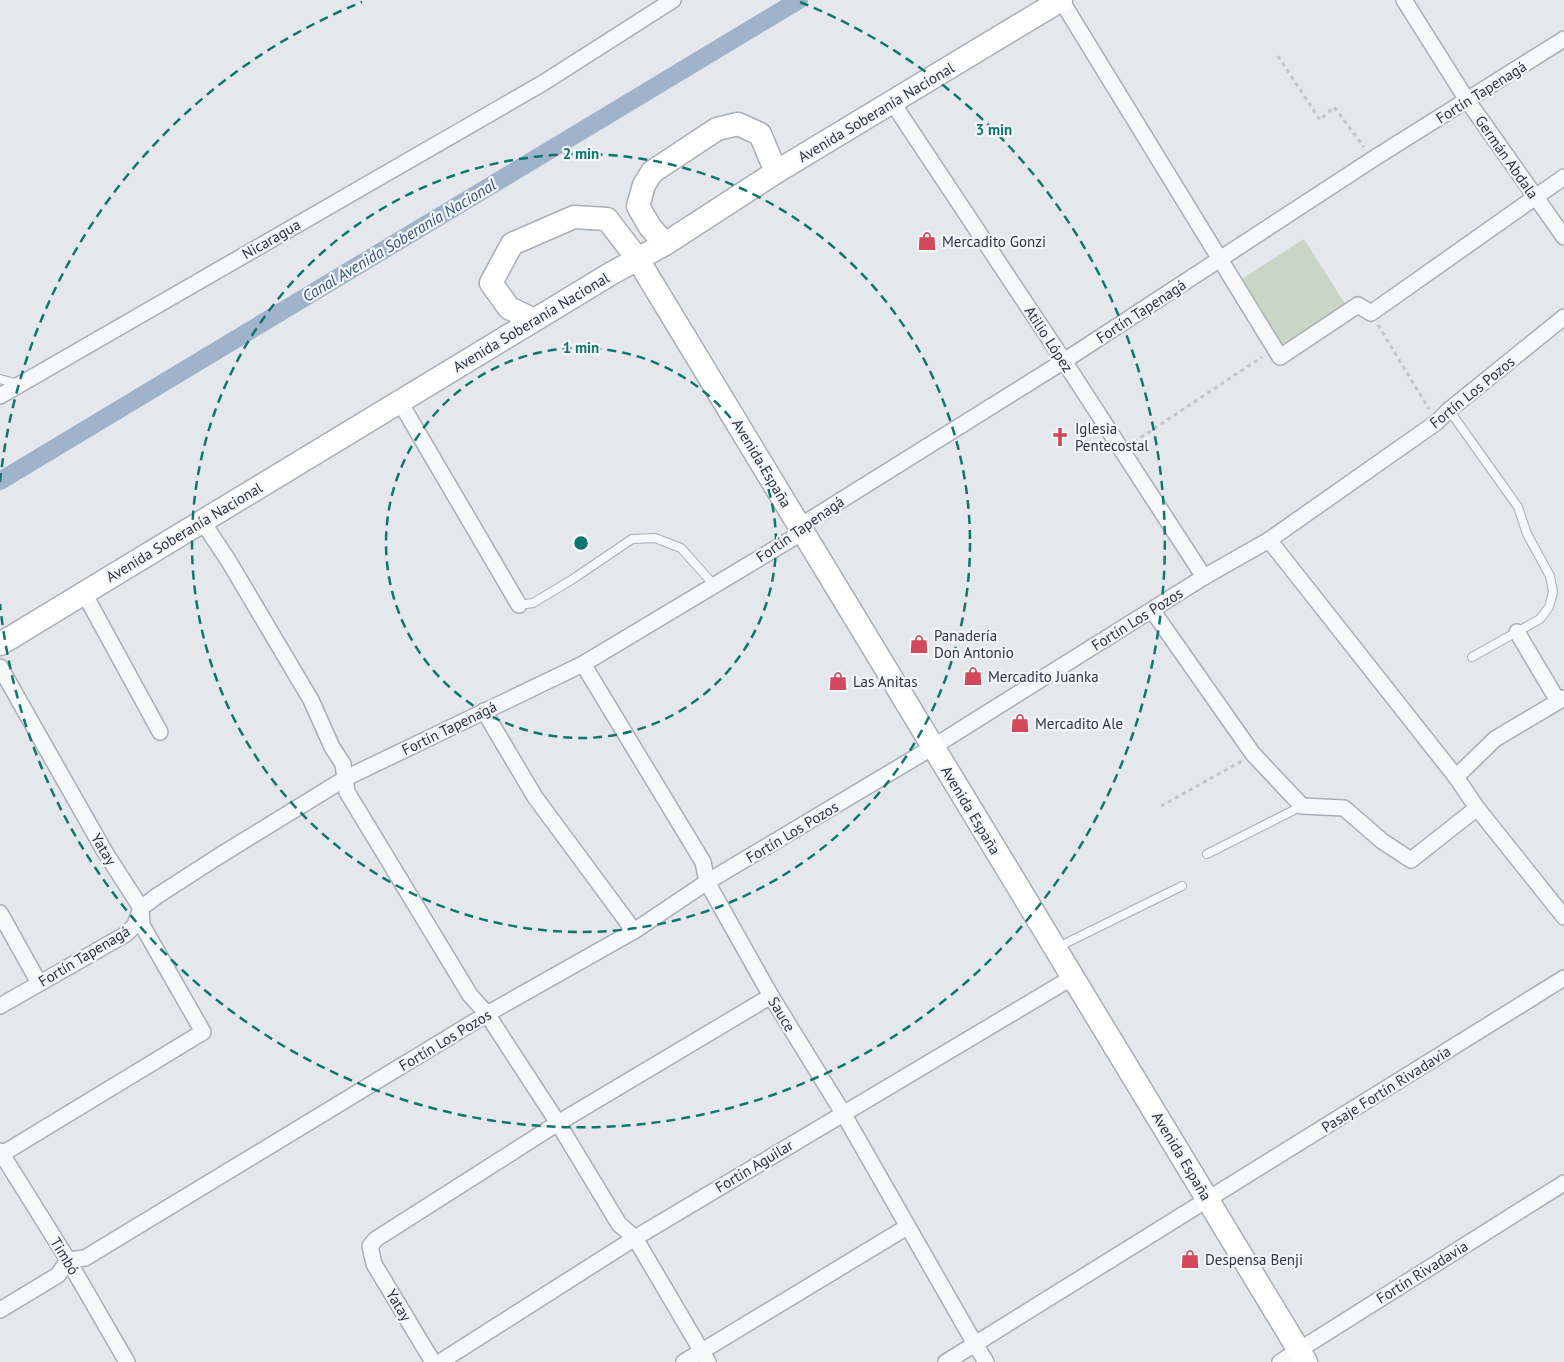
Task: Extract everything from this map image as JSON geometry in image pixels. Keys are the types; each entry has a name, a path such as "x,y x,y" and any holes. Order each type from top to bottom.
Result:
{"main road":[{"name":"Avenida Soberanía Nacional","path":"0,644 637,258 665,244 776,172 1061,0"},
{"path":"665,244 650,227 638,206 644,185 652,172 717,130 738,124 760,134 776,172"},
{"name":"Avenida España","path":"534,320 509,308 491,283 512,244 574,217 608,219 637,258 1302,1356"}],"street":[{"name":"Nicaragua","path":"0,396 543,83 673,0"},
{"path":"1061,0 1219,261 1280,357 1358,305 1371,313 1564,177"},
{"name":"Germán Abdala","path":"1404,0 1467,100 1564,237"},
{"name":"Fortín Tapenagá","path":"0,1006 126,934 135,925 141,908 157,896 218,856 346,778 583,664 793,538 800,526 1064,361 1373,159 1564,40"},
{"name":"Atilio López","path":"892,102 1204,576"},
{"name":"Fortín Los Pozos","path":"68,1260 86,1258 487,1014 634,931 708,882 933,747 1204,576 1269,540 1437,422 1449,410 1564,317"},
{"path":"400,402 519,604"},
{"path":"202,521 228,560 311,700 332,747 342,764 347,792 470,995 487,1014 558,1123 619,1224 635,1238 705,1357"},
{"path":"1269,540 1564,917"},
{"path":"84,593 160,732"},
{"path":"1152,610 1253,754 1302,806 1344,808 1382,841 1411,860 1477,808"},
{"path":"1456,777 1495,739 1561,700 1517,632"},
{"name":"Sauce","path":"583,664 703,862 708,882 771,996 843,1113 986,1362"},
{"name":"Yatay","path":"0,666 105,852 141,908 142,925 203,1032 1,1153"},
{"path":"484,711 535,797 634,931"},
{"path":"0,912 39,983"},
{"name":"Fortín Aguilar","path":"440,1362 635,1238 1073,977"},
{"name":"Pasaje Fortín Rivadavia","path":"946,1362 1564,978"},
{"path":"558,1123 771,996"},
{"name":"Yatay","path":"433,1362 374,1264 370,1246 376,1239 558,1123"},
{"name":"Timbó","path":"1,1153 68,1260 127,1362"},
{"name":"Fortín Rivadavia","path":"1280,1362 1302,1356 1564,1183"},
{"path":"684,1362 705,1357 907,1227"},
{"path":"0,1310 58,1275 68,1260"}],"lane":[{"path":"0,378 19,384"},
{"path":"1449,410 1518,507 1527,534 1550,576 1553,592 1549,608 1540,619 1472,657"},
{"path":"519,604 533,603 632,539 655,538 681,548 714,585"},
{"path":"1207,854 1302,806"},
{"path":"1056,948 1182,886"}],"path":[{"path":"1278,56 1320,120 1334,107 1373,159"},
{"path":"1371,313 1437,422"},
{"path":"1121,451 1274,349"},
{"path":"1160,806 1253,754"}],"green space":[{"path":"1304,239 1347,307 1280,349 1237,282"}],"waterway":[{"name":"Canal Avenida Soberanía Nacional","path":"0,481 799,0"}],"place":[{"name":"Mercadito Gonzi","path":"927,241"},
{"name":"Iglesia Pentecostal","path":"1060,437"},
{"name":"Panadería Don Antonio","path":"919,644"},
{"name":"Mercadito Juanka","path":"973,676"},
{"name":"Las Anitas","path":"838,681"},
{"name":"Mercadito Ale","path":"1020,723"},
{"name":"Despensa Benji","path":"1190,1259"}]}
